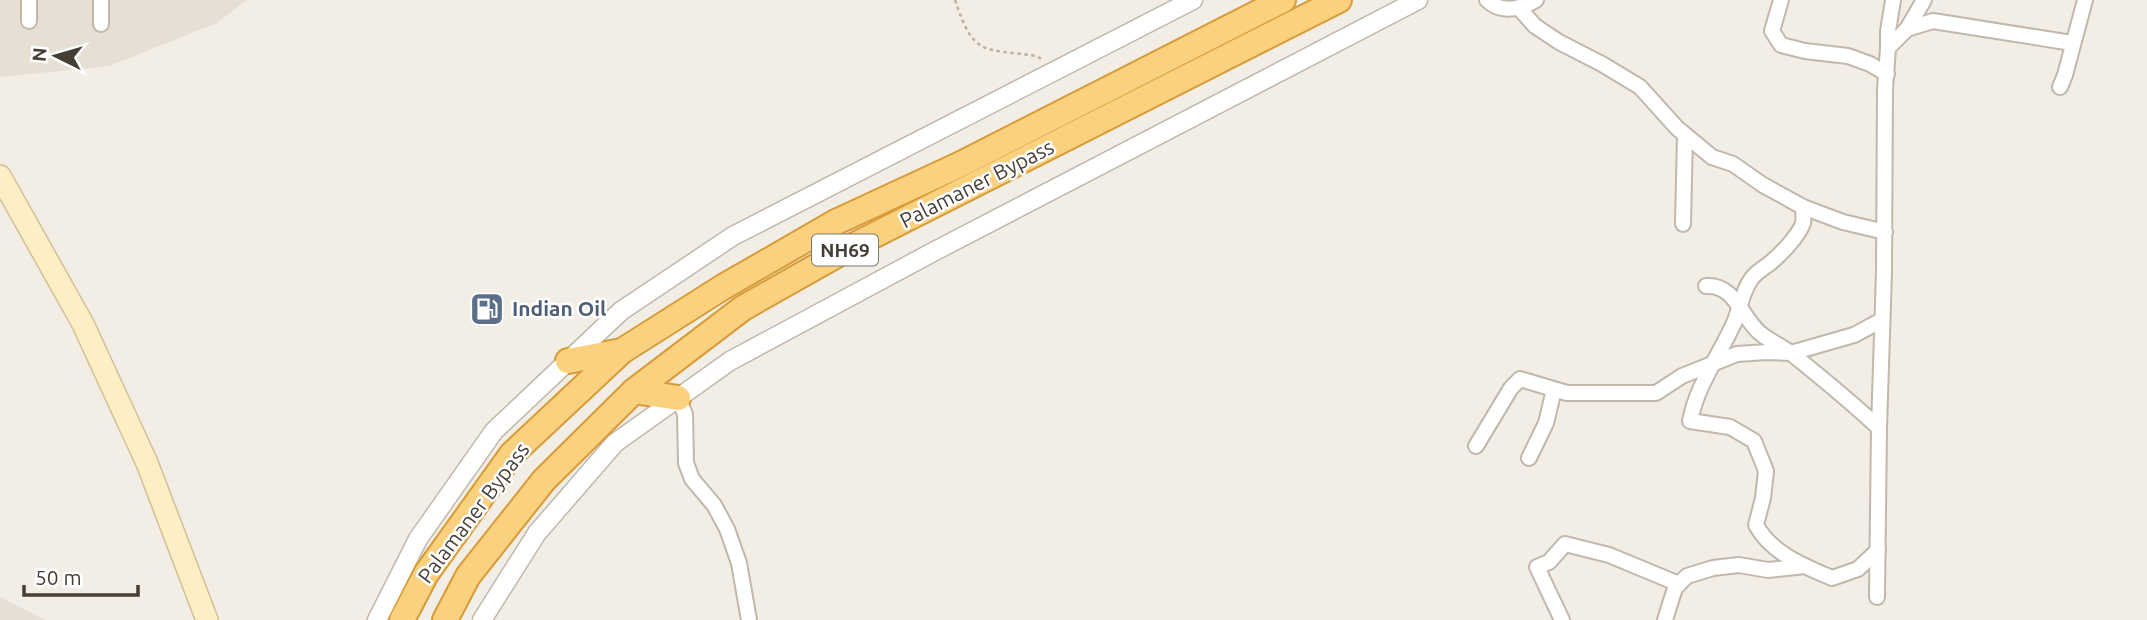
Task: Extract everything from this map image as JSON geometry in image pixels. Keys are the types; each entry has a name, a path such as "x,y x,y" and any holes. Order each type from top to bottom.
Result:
{"highway":[{"name":"Palamaner Bypass","path":"402,620 426,574 512,454 622,351 723,287 836,222 959,165 1283,0"},
{"name":"Palamaner Bypass","path":"445,620 468,576 544,480 634,391 743,308 849,248 1339,0"},
{"path":"568,361 622,351"},
{"path":"634,391 678,398"}],"main road":[{"path":"0,176 83,324 147,463 207,620"}],"street":[{"path":"29,0 29,21"},
{"path":"101,0 101,24"},
{"path":"377,620 418,539 494,431 621,311 733,236 1193,0"},
{"path":"482,620 537,533 615,443 730,361 933,252 1418,0"},
{"path":"1487,0 1490,4 1511,10 1536,0"},
{"path":"1781,0 1772,31 1782,45 1805,51 1848,56 1886,74"},
{"path":"1877,597 1886,74 1893,0"},
{"path":"1872,66 1907,29 1924,0"},
{"path":"2060,87 2066,75 2085,0"},
{"path":"1518,8 1535,26 1559,43 1640,87 1685,135 1712,157 1733,164 1763,185 1803,207 1843,222 1885,232"},
{"path":"1907,29 1933,21 2072,43"},
{"path":"1683,223 1685,135"},
{"path":"1803,207 1803,222 1792,240 1752,278 1722,350 1697,397 1690,421 1730,427 1754,441 1766,471 1756,525 1763,537 1798,564 1832,578 1858,569 1878,550"},
{"path":"1706,286 1716,285 1730,294 1760,333 1791,353 1835,388 1879,428"},
{"path":"1476,446 1511,388 1520,379 1554,390 1578,394 1656,393 1682,376 1737,354 1791,353 1854,335 1882,320"},
{"path":"1529,458 1546,423 1554,390"},
{"path":"678,398 685,414 686,463 692,479 714,505 727,529 739,563 749,620"},
{"path":"1562,620 1537,566 1549,562 1565,544 1609,555 1679,584"},
{"path":"1665,620 1675,588 1687,576 1713,568 1739,565 1768,570 1805,566"}],"path":[{"path":"955,0 963,24 975,43 990,50 1036,55 1048,63 1053,72"}],"shaded area":[{"path":"0,0 247,0 217,23 110,66 0,77"},
{"path":"0,597 45,620 0,620"}],"place":[{"name":"Indian Oil","path":"487,309"}]}
